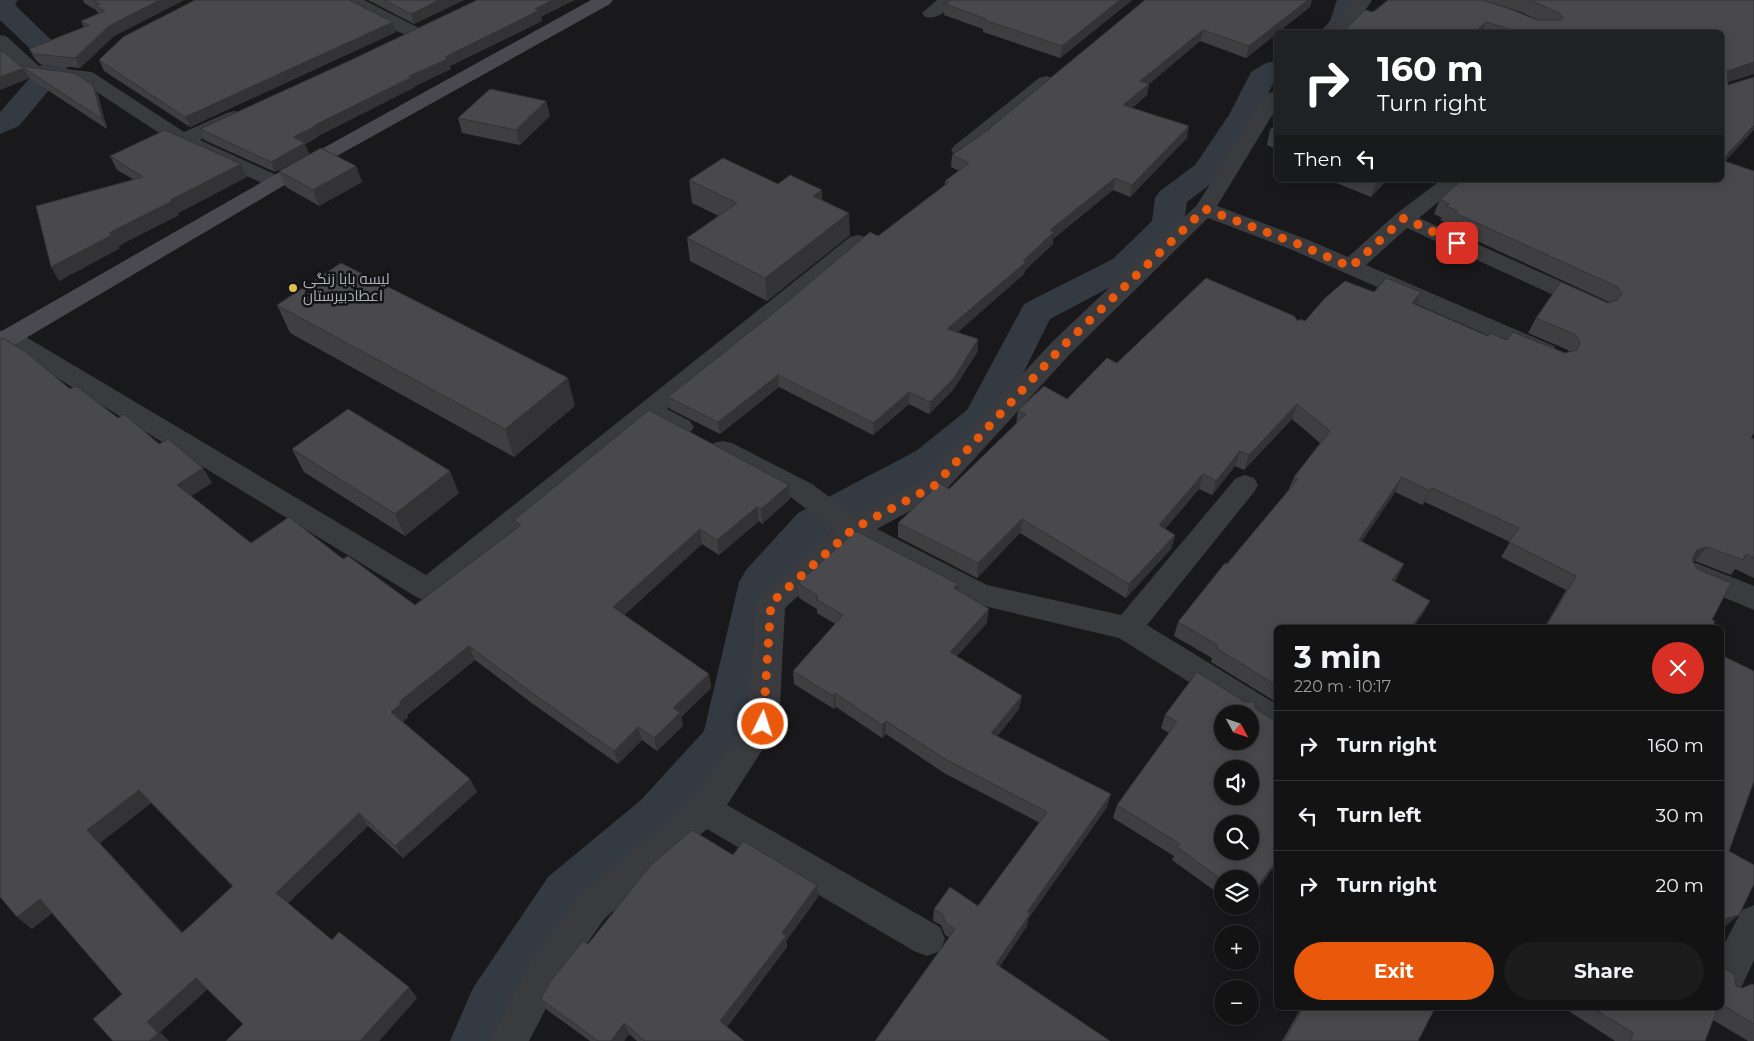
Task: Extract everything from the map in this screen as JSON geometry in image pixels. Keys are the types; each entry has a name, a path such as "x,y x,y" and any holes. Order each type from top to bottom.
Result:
{"main road":[{"path":"4,339 276,182 604,0"}],"street":[{"path":"350,0 424,29 398,41"},
{"path":"931,13 948,0"},
{"path":"1338,30 1358,10 1363,0"},
{"path":"0,40 34,71 92,69 183,140 276,182"},
{"path":"961,150 1059,72"},
{"path":"509,1041 546,970 592,906 705,810 763,724 771,603 853,529 934,486 1061,348 1205,209 1274,99"},
{"path":"183,140 252,108"},
{"path":"1351,267 1404,218 1451,182"},
{"path":"1205,209 1298,244 1558,358"},
{"path":"1404,218 1600,308"},
{"path":"4,339 428,590 858,242"},
{"path":"649,410 802,491 853,529 981,595 1127,628 1274,719"},
{"path":"1127,628 1245,485"},
{"path":"1696,574 1754,598"},
{"path":"705,810 927,939"},
{"path":"1724,978 1726,979 1754,922"}],"building":[{"path":"92,0 160,0 109,26 75,58 34,54 29,49 89,25 81,21 105,11 95,6 100,4"},
{"path":"195,0 349,0 393,22 185,117 99,60 123,37"},
{"path":"384,0 440,0 411,14"},
{"path":"477,0 553,0 535,9 540,10 445,57 448,59 409,76 412,77 293,137 305,143 271,162 200,129 351,60"},
{"path":"951,0 1120,0 1062,46 984,20 986,19 945,4"},
{"path":"1145,0 1308,0 1249,46 1203,30 1140,81 1149,84 1123,105 1189,126 1132,185 1115,178 1050,230 1054,232 1023,261 1026,262 947,329 978,339 954,378 930,402 909,392 873,423 778,375 718,422 668,397 781,307 870,232 878,236 949,182 945,181 969,163 952,155 991,128"},
{"path":"1388,0 1482,0 1537,20 1561,20 1563,18 1559,13 1530,0 1754,0 1754,62 1727,71 1728,85 1754,77 1754,125 1724,158 1724,30 1512,30 1486,22 1477,30 1345,30 1365,10 1373,12"},
{"path":"0,50 20,66 74,73 93,85 102,119 24,68 0,77"},
{"path":"490,89 546,101 516,130 458,118"},
{"path":"165,130 241,164 109,233 112,235 51,267 36,206 143,177 110,156"},
{"path":"321,148 356,166 313,190 279,171"},
{"path":"723,158 778,184 790,175 822,190 813,196 849,213 765,278 687,238 737,203 689,180"},
{"path":"1724,161 1754,171 1754,433 1751,438 1754,439 1754,558 1746,554 1743,560 1707,547 1697,550 1692,559 1697,569 1731,583 1712,620 1715,621 1713,625 1547,625 1576,576 1509,542 1519,528 1432,488 1430,491 1402,477 1359,540 1404,564 1392,580 1430,601 1413,625 1274,625 1274,684 1216,648 1218,645 1178,622 1225,563 1227,564 1298,479 1294,477 1330,431 1297,404 1249,455 1240,451 1216,481 1203,474 1159,525 1175,535 1129,584 1022,519 978,563 898,523 940,483 949,489 1026,414 1018,410 1044,386 1067,399 1107,358 1117,363 1206,278 1294,316 1298,321 1300,319 1305,321 1325,298 1345,281 1374,292 1386,278 1421,292 1412,303 1488,336 1490,333 1507,340 1513,332 1565,353 1577,350 1580,342 1576,335 1536,318 1561,282 1608,303 1617,300 1622,294 1618,287 1455,213 1458,211 1446,206 1449,204 1440,199 1460,182 1724,182"},
{"path":"341,263 568,378 505,429 277,305"},
{"path":"3,338 26,352 70,389 76,386 118,418 124,414 159,444 168,439 203,468 177,485 251,543 289,517 343,559 348,556 415,605 521,525 514,520 649,410 789,485 761,509 757,507 717,540 700,529 613,607 709,674 673,708 680,713 654,738 638,727 614,751 469,646 399,702 401,704 391,712 470,779 395,846 359,813 276,893 332,940 339,932 409,987 360,1041 226,1041 243,1024 196,978 147,1022 158,1033 149,1041 113,1041 93,1019 122,994 40,899 17,917 0,897 0,340","holes":["139,790 233,886 182,933 87,830"]},
{"path":"348,409 450,471 395,514 292,449"},
{"path":"856,531 958,584 954,588 989,609 950,652 1022,696 991,733 1111,794 1027,912 1030,914 996,964 1110,1041 875,1041 955,929 946,923 942,914 934,909 950,887 978,906 1047,812 945,759 886,721 882,725 835,693 833,696 793,671 843,615 816,599 818,596 798,583"},
{"path":"1724,656 1754,671 1754,781 1729,851 1754,865 1754,884 1739,915 1724,919"},
{"path":"1197,672 1245,702 1254,702 1254,705 1214,705 1214,750 1259,750 1259,711 1274,719 1274,864 1259,885 1259,870 1214,870 1214,874 1177,847 1180,844 1117,805 1177,722 1165,715"},
{"path":"692,830 733,855 743,841 817,885 782,933 786,936 720,1021 744,1041 645,1041 624,1023 611,1041 598,1041 541,999 550,982 583,941 588,944 651,865"},
{"path":"1724,968 1734,974 1736,986 1742,988 1754,985 1754,1024 1724,1006"},
{"path":"1302,1010 1434,1010 1418,1041 1284,1041"},
{"path":"1596,1010 1717,1010 1705,1041 1630,1041 1633,1033"}],"waterway":[{"path":"0,125 9,120 59,61 0,5 5,0"},
{"path":"1335,30 1342,24 1350,0"},
{"path":"478,1041 493,1008 566,895 659,816 726,740 761,582 813,524 930,461 982,419 1036,312 1125,266 1168,224 1171,198 1206,172 1244,115 1261,78 1274,70"}],"place":[{"name":"لیسه بابا زنگی اعطادبیرستان","path":"293,288"}],"route":[{"path":"763,724 771,603 853,529 934,486 1061,348 1205,209 1298,244 1351,267 1404,218 1457,243"}]}
